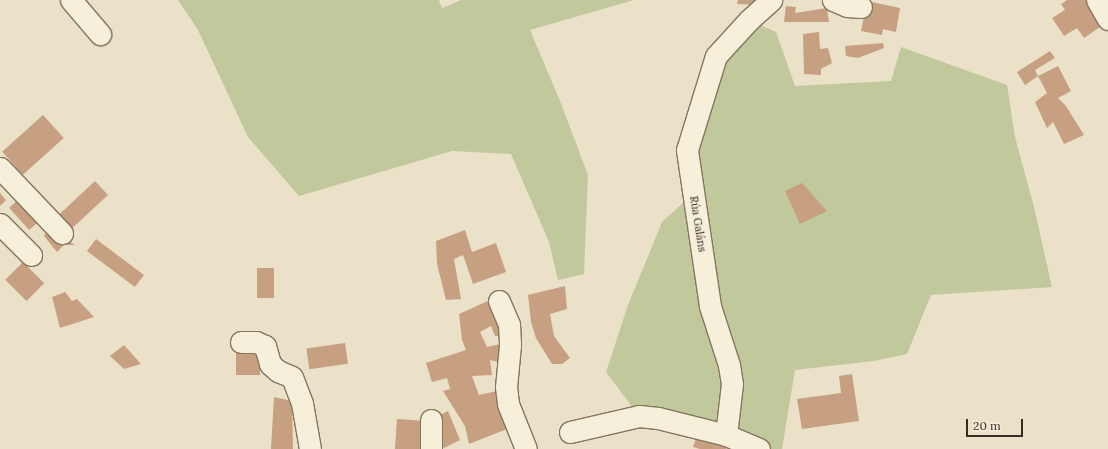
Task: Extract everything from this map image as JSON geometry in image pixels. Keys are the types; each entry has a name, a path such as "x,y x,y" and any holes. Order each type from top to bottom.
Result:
{"street":[{"path":"72,0 100,34"},
{"name":"Rúa Galáns","path":"726,435 732,384 729,365 710,306 686,150 716,56 749,20 771,0"},
{"path":"833,0 847,6 861,7"},
{"path":"1097,0 1108,19"},
{"path":"0,168 62,233"},
{"path":"0,224 31,255"},
{"path":"499,301 509,324 510,345 506,387 508,404 526,449"},
{"path":"241,342 256,342 265,346 270,364 278,371 292,377 302,403 310,449"},
{"path":"570,432 639,416 658,418 726,435 759,449"},
{"path":"431,420 431,449"}],"green space":[{"path":"178,0 439,0 442,8 461,0 634,0 530,30 560,101 588,175 584,274 558,280 549,242 511,154 452,151 299,196 248,137 198,30"},
{"path":"749,20 776,32 795,86 891,81 901,47 1007,85 1015,137 1034,207 1052,287 931,295 907,354 874,361 795,370 782,449 757,449 639,416 606,372 628,305 662,222 693,194 687,150 714,61"}],"building":[{"path":"738,0 762,0 757,5 737,4"},
{"path":"1067,0 1087,0 1103,25 1084,38 1077,28 1064,36 1052,18 1065,10 1061,4"},
{"path":"867,1 900,8 896,32 883,29 882,35 861,31"},
{"path":"786,6 796,7 795,13 827,8 829,22 784,22"},
{"path":"819,32 820,49 828,48 832,63 821,69 821,75 804,74 803,34"},
{"path":"883,43 884,48 858,58 846,56 845,46"},
{"path":"1050,51 1055,58 1035,70 1038,76 1025,85 1017,72"},
{"path":"1058,66 1071,91 1058,98 1066,106 1084,135 1064,144 1053,122 1047,128 1035,102 1047,93 1038,76"},
{"path":"43,115 64,138 23,175 2,152"},
{"path":"95,181 108,195 72,228 59,214"},
{"path":"802,183 827,211 800,224 785,191"},
{"path":"0,193 6,200 0,206"},
{"path":"21,197 41,219 29,230 9,208"},
{"path":"49,228 75,245 64,245 57,252 44,236"},
{"path":"465,230 472,252 496,243 506,272 473,284 463,255 454,259 461,299 446,300 437,264 436,241"},
{"path":"96,239 144,275 135,287 87,251"},
{"path":"23,262 44,283 27,301 5,280"},
{"path":"257,268 274,268 274,298 257,298"},
{"path":"565,286 567,309 550,314 554,336 570,358 562,364 552,364 536,338 531,322 528,295"},
{"path":"65,292 72,301 77,299 94,317 60,328 52,297"},
{"path":"490,300 498,318 502,336 495,336 491,326 480,332 487,347 500,344 502,363 490,360 492,375 472,376 479,395 497,391 507,429 469,444 465,426 443,391 450,389 447,378 432,382 426,363 466,350 462,340 459,314"},
{"path":"345,343 348,364 309,369 306,348"},
{"path":"124,345 141,364 124,369 110,356"},
{"path":"236,352 260,352 260,375 236,375"},
{"path":"852,374 859,421 802,429 797,399 841,393 839,376"},
{"path":"274,397 292,401 293,449 271,449"},
{"path":"448,411 460,440 444,448 437,439 436,417"},
{"path":"397,419 426,421 424,449 395,449"},
{"path":"698,433 728,442 726,449 700,449 693,447"}]}
